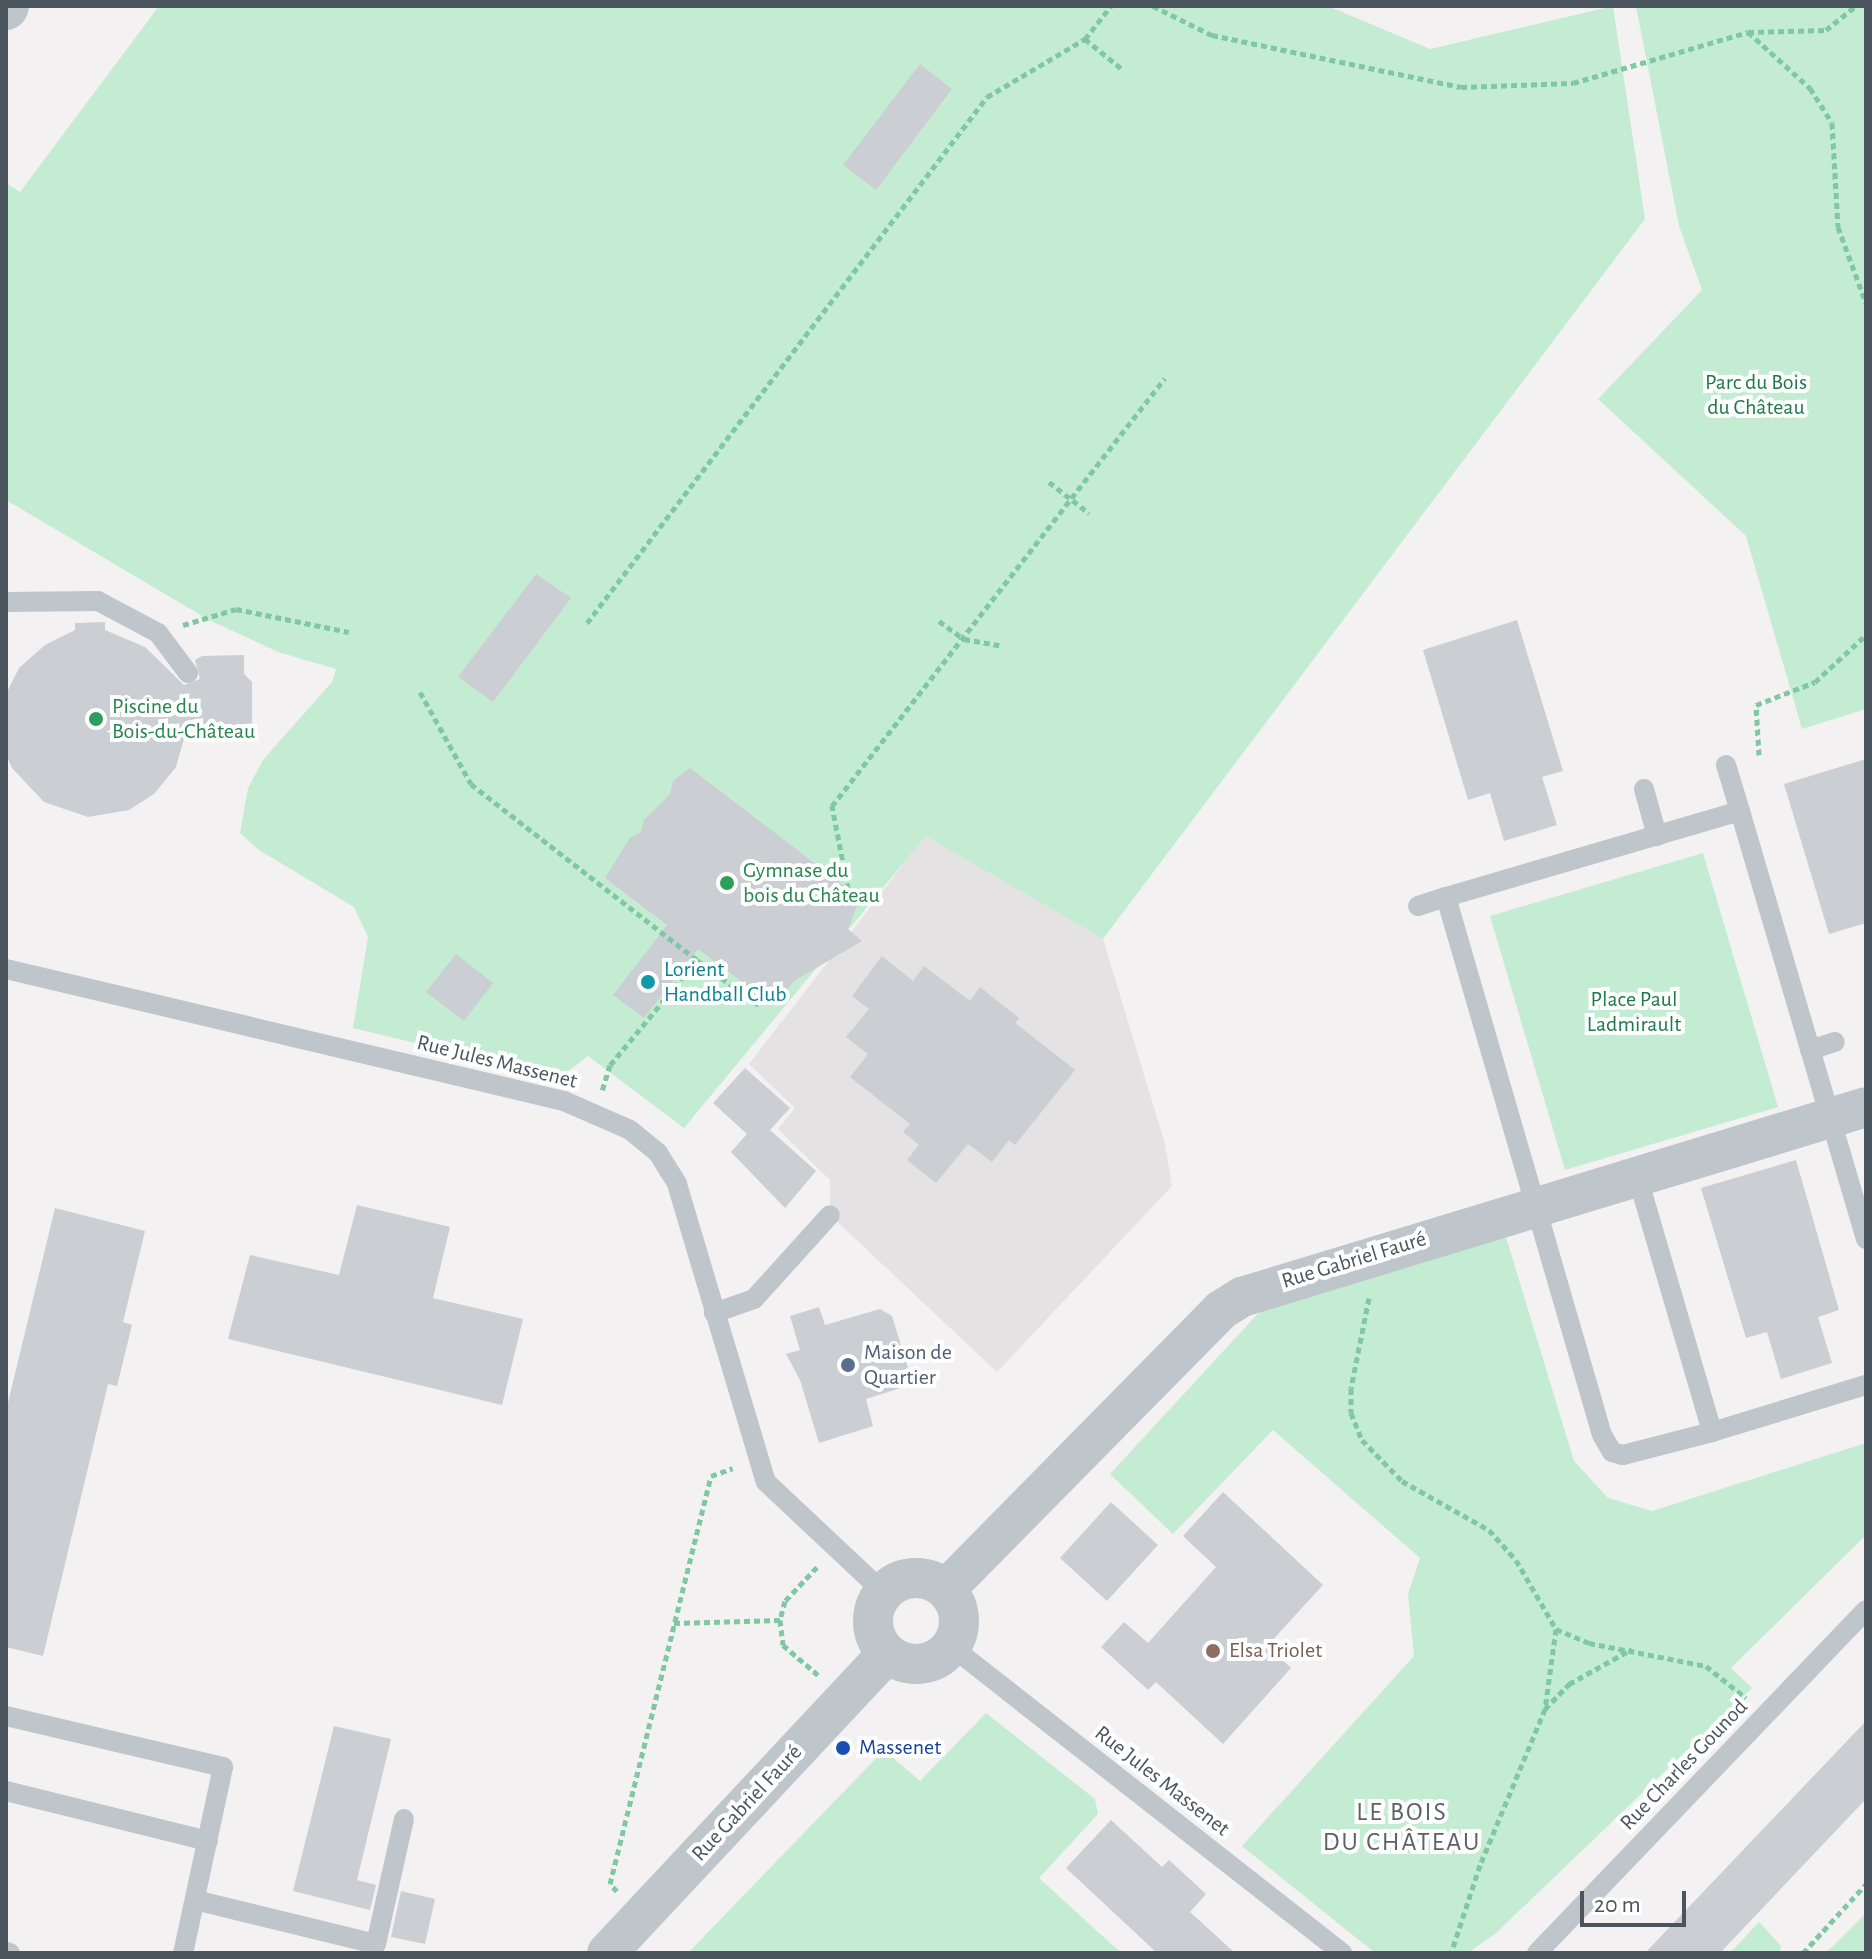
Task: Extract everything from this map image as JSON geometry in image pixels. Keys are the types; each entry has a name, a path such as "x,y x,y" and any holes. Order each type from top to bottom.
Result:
{"street":[{"name":"Rue Gabriel Fauré","path":"946,1589 1221,1310 1265,1287 1848,1112"},
{"path":"914,1577 946,1589 960,1617 952,1647 921,1665 887,1654 872,1624 883,1592 914,1577"},
{"name":"Rue Gabriel Fauré","path":"607,1953 887,1654"}],"lane":[{"path":"6,602 98,601 158,633 188,673"},
{"path":"1726,765 1810,1050 1848,1112 1866,1239"},
{"path":"1644,789 1657,836"},
{"path":"1418,906 1740,811"},
{"path":"1446,897 1606,1444 1612,1452 1633,1454 1866,1385"},
{"name":"Rue Jules Massenet","path":"6,969 596,1112 630,1130 658,1153 677,1184 756,1459 766,1482 883,1592"},
{"path":"1810,1050 1835,1042"},
{"path":"1637,1175 1712,1432"},
{"path":"714,1313 754,1299 830,1215"},
{"name":"Rue Charles Gounod","path":"1537,1953 1866,1610"},
{"name":"Rue Jules Massenet","path":"952,1647 1342,1953"},
{"path":"6,1716 223,1767 183,1953"},
{"path":"6,1791 208,1841"},
{"path":"195,1900 376,1944 404,1819"}],"path":[{"path":"587,623 987,97 1085,39 1111,6"},
{"path":"1153,6 1212,35 1461,87 1573,83 1748,32 1826,30 1856,6"},
{"path":"1748,32 1810,88 1832,123 1838,227 1866,303"},
{"path":"1085,39 1122,69"},
{"path":"848,889 832,806 1165,378"},
{"path":"1049,482 1089,513"},
{"path":"158,633 236,609 349,632"},
{"path":"939,621 964,639 999,645"},
{"path":"1759,755 1756,705 1815,682 1866,635"},
{"path":"420,692 471,784 760,1006"},
{"path":"596,1112 610,1065 697,960"},
{"path":"1398,1247 1364,1306 1351,1388 1351,1413 1362,1440 1402,1481 1489,1530 1516,1560 1556,1629 1589,1643 1632,1649 1706,1666 1733,1684 1763,1717"},
{"path":"642,1916 610,1884 674,1623 711,1476 756,1459"},
{"path":"837,1546 785,1601 780,1620 783,1645 846,1698"},
{"path":"674,1623 780,1620"},
{"path":"1451,1953 1480,1865 1545,1709 1556,1629"},
{"path":"1545,1709 1569,1684 1632,1649"},
{"path":"1803,1953 1866,1884"}],"shaded area":[{"path":"926,835 1103,939 1165,1144 1172,1186 997,1372 830,1215 830,1180 778,1129 795,1108 749,1064"}],"green space":[{"path":"159,6 1328,6 1430,49 1613,6 1645,219 1103,939 926,836 684,1128 588,1056 559,1078 353,1028 368,937 354,907 259,850 240,833 248,788 263,760 332,682 336,669 278,652 209,620 6,500 6,183 20,192"},
{"name":"Parc du Bois du Château","path":"1636,6 1866,6 1866,709 1802,729 1746,536 1598,399 1702,290 1679,226"},
{"name":"Place Paul Ladmirault","path":"1703,853 1778,1107 1565,1170 1490,916"},
{"path":"1506,1237 1574,1461 1608,1498 1652,1511 1866,1443 1866,1535 1731,1668 1752,1688 1496,1933 1468,1953 1375,1953 1242,1846 1414,1656 1408,1594 1420,1558 1273,1430 1173,1534 1110,1474 1264,1307"},
{"path":"986,1713 1095,1799 1098,1814 1039,1878 1121,1953 688,1953 884,1750 920,1781"},
{"path":"1866,1913 1866,1953 1826,1953"},
{"path":"1759,1922 1781,1946 1780,1953 1730,1953"}],"building":[{"path":"920,64 952,89 876,190 843,165"},
{"path":"536,574 571,598 493,702 458,677"},
{"path":"1517,620 1563,771 1542,777 1557,825 1504,841 1490,793 1468,800 1423,650"},
{"name":"Piscine du Bois-du-Château","path":"105,622 105,630 145,647 184,685 200,679 195,660 202,656 244,655 244,674 252,682 252,726 188,725 176,767 154,794 129,810 88,817 44,802 12,768 6,754 6,694 19,668 45,645 75,630 75,623"},
{"path":"1866,759 1866,923 1829,934 1784,784"},
{"name":"Gymnase du bois du Château","path":"690,768 860,898 848,929 862,941 794,981 774,1006 698,949 644,1018 613,995 667,925 605,878 630,838 641,832 644,820 670,794 673,781"},
{"path":"456,954 493,983 464,1021 426,992"},
{"path":"882,956 913,981 924,966 970,1001 980,987 1019,1018 1015,1023 1075,1070 1015,1145 1009,1140 992,1162 968,1144 936,1183 907,1160 919,1145 903,1132 910,1124 850,1077 868,1054 846,1037 869,1009 852,996"},
{"path":"745,1068 790,1108 770,1130 816,1171 785,1208 731,1152 747,1134 713,1103"},
{"path":"1796,1160 1839,1310 1818,1317 1832,1363 1781,1379 1767,1332 1746,1338 1701,1188"},
{"path":"357,1205 450,1227 433,1298 523,1319 502,1405 228,1339 250,1255 339,1275"},
{"path":"55,1208 145,1231 123,1322 132,1325 117,1386 108,1384 43,1656 6,1647 6,1411"},
{"name":"Maison de Quartier","path":"819,1307 825,1325 880,1309 892,1316 913,1384 866,1399 873,1426 819,1443 800,1380 786,1354 800,1350 790,1316"},
{"path":"1223,1492 1323,1585 1267,1646 1291,1668 1223,1744 1156,1682 1148,1690 1101,1647 1124,1622 1148,1643 1216,1567 1183,1536"},
{"path":"1111,1502 1158,1545 1107,1601 1060,1558"},
{"path":"1866,1721 1866,1799 1720,1953 1645,1953"},
{"path":"334,1726 391,1739 357,1880 376,1885 370,1910 293,1891"},
{"path":"1111,1820 1162,1867 1169,1860 1206,1894 1190,1912 1235,1953 1157,1953 1066,1868"},
{"path":"401,1891 435,1899 425,1944 391,1937"}],"place":[{"name":"Piscine du Bois-du-Château","path":"96,719"},
{"name":"Gymnase du bois du Château","path":"727,883"},
{"name":"Lorient Handball Club","path":"648,982"},
{"name":"Maison de Quartier","path":"848,1365"},
{"name":"Elsa Triolet","path":"1213,1651"},
{"name":"Massenet","path":"843,1748"}],"district":[{"name":"LE BOIS DU CHÂTEAU","path":"1402,1828"}]}
